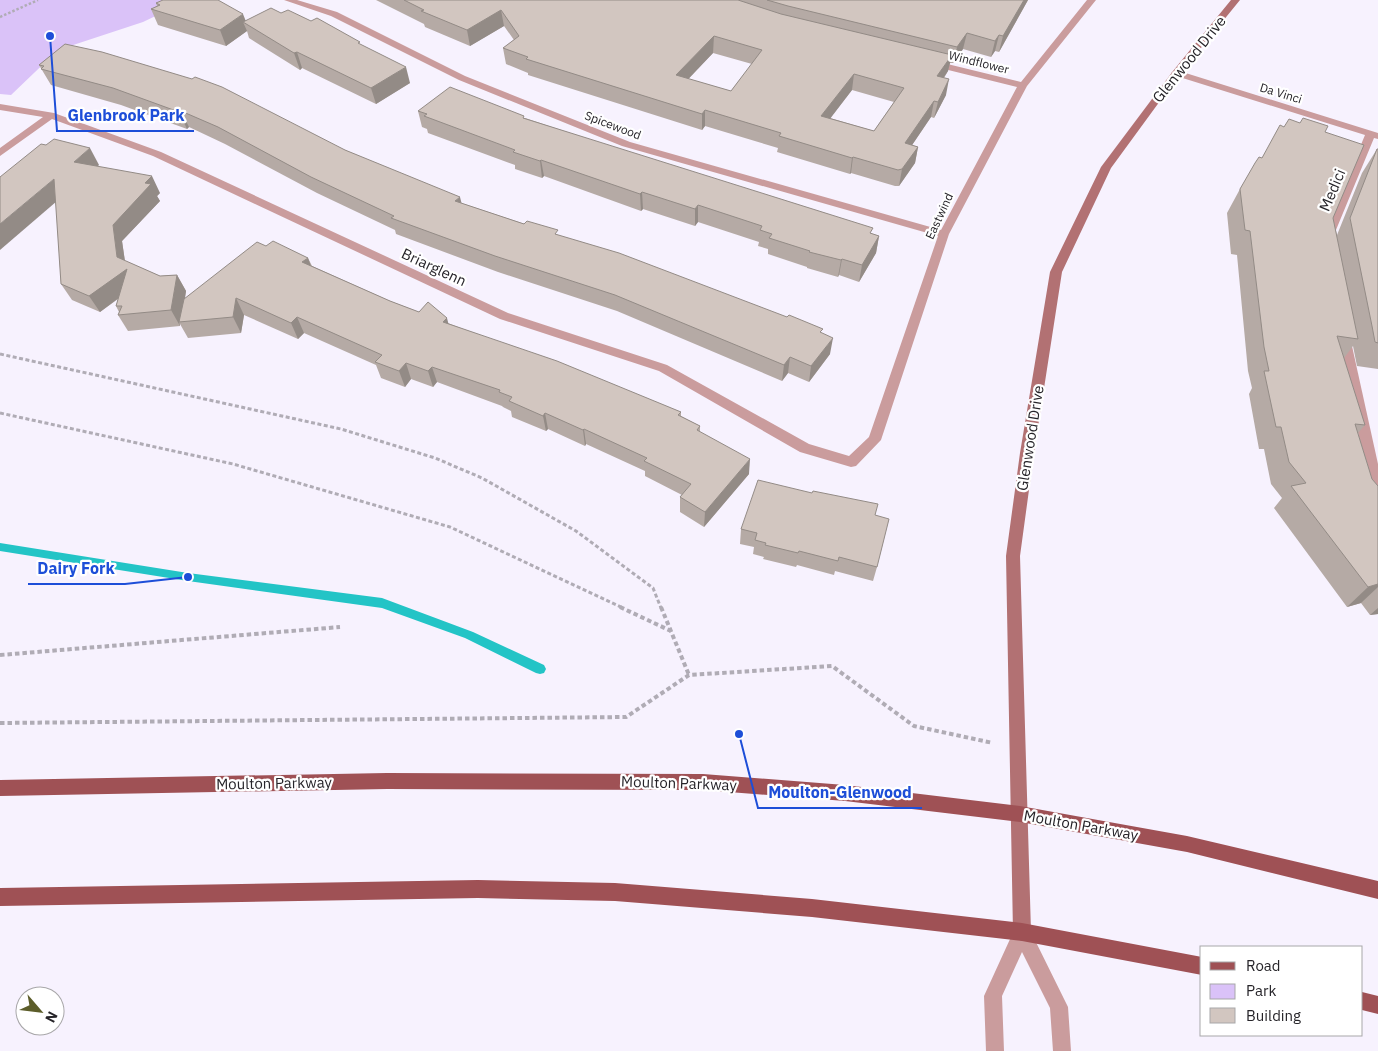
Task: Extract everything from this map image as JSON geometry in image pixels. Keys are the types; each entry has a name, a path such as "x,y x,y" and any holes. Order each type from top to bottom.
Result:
{"main road":[{"name":"Glenwood Drive","path":"1022,932 1013,556 1027,453 1056,272 1106,167 1176,74 1236,0"},
{"name":"Moulton Parkway","path":"0,788 396,780 702,782 845,793 1020,814 1187,844 1378,890"},
{"path":"0,897 478,889 615,892 812,908 1022,932 1200,966"},
{"path":"1363,1001 1378,1005"}],"street":[{"name":"Spicewood","path":"288,0 334,14 462,78 626,144 944,234"},
{"name":"Eastwind","path":"851,462 875,440 944,234 1023,86 1092,0"},
{"name":"Windflower","path":"917,59 1023,86"},
{"name":"Da Vinci","path":"1176,74 1375,135"},
{"name":"Briarglenn","path":"0,107 51,115 157,154 504,316 663,368 806,448 851,462"},
{"path":"0,153 51,115"},
{"name":"Medici","path":"1328,251 1326,242 1375,135"},
{"path":"1341,323 1378,494"},
{"path":"995,1051 993,996 1022,932"},
{"path":"1022,932 1059,1006 1062,1051"}],"path":[{"path":"0,17 38,0"},
{"path":"0,354 341,429 435,458 482,478 576,531 653,588 689,675"},
{"path":"0,413 233,464 450,527 671,631"},
{"path":"0,655 340,627"},
{"path":"0,723 626,717 689,675 832,666 914,726 1018,748"}],"green space":[{"path":"0,0 189,0 143,22 58,50 11,95 0,94"}],"building":[{"path":"163,0 218,0 243,14 220,30 151,9 160,5 156,3"},
{"path":"404,0 738,0 781,14 952,55 937,76 949,79 938,102 934,101 905,143 918,147 902,169 898,170 779,136 781,133 705,110 702,114 526,59 528,57 503,48 519,36 501,10 467,30 421,11 424,10","holes":["714,36 762,50 731,91 676,75","854,74 904,88 874,131 821,116"]},
{"path":"767,0 1024,0 1003,36 999,35 995,41 967,33 957,47"},
{"path":"271,8 281,13 288,10 311,21 317,18 360,42 358,43 406,67 371,88 297,52 294,53 243,22"},
{"path":"65,44 102,52 192,79 195,77 222,87 345,150 460,197 455,201 524,224 527,221 558,230 555,234 619,253 787,317 789,315 823,329 820,332 833,338 811,366 790,357 784,365 615,295 495,256 391,218 394,216 311,177 218,127 181,111 179,112 113,88 41,69 44,66 39,65"},
{"path":"450,87 524,116 523,118 873,228 870,233 879,236 862,265 809,252 769,238 772,234 760,230 762,226 698,205 695,209 642,192 640,194 513,152 515,150 424,116 427,114 418,111"},
{"path":"1303,118 1328,126 1325,132 1364,145 1333,218 1358,339 1337,336 1365,425 1355,424 1372,479 1378,486 1378,584 1368,587 1291,486 1306,483 1289,462 1281,427 1276,427 1264,371 1269,371 1264,347 1250,231 1245,230 1240,189 1259,157 1262,158 1280,125 1284,127 1289,119 1300,123"},
{"path":"54,139 90,148 74,162 152,176 145,183 151,184 113,225 117,257 160,276 177,275 171,310 118,315 122,306 116,306 127,269 89,296 61,284 54,179 0,224 0,177 41,144 46,145"},
{"path":"1377,149 1378,343 1375,342 1350,218"},
{"path":"273,241 308,258 302,262 390,301 419,312 428,302 447,318 443,322 557,361 681,412 678,415 700,426 697,430 750,459 705,512 680,497 691,484 644,461 647,458 584,429 545,413 543,416 509,401 512,397 499,392 500,390 432,367 428,371 406,363 399,371 375,362 382,355 297,317 291,323 236,298 233,317 179,322 184,299 257,242 266,246"},
{"path":"758,480 812,493 813,491 878,504 875,515 889,519 877,567 839,557 838,561 799,551 798,553 765,545 766,543 755,540 757,533 741,529"}],"waterway":[{"path":"0,547 188,577 382,603 469,635 540,669"}],"place":[{"name":"Glenbrook Park","path":"50,36"},
{"name":"Dairy Fork","path":"188,577"},
{"name":"Moulton-Glenwood","path":"739,734"}]}
